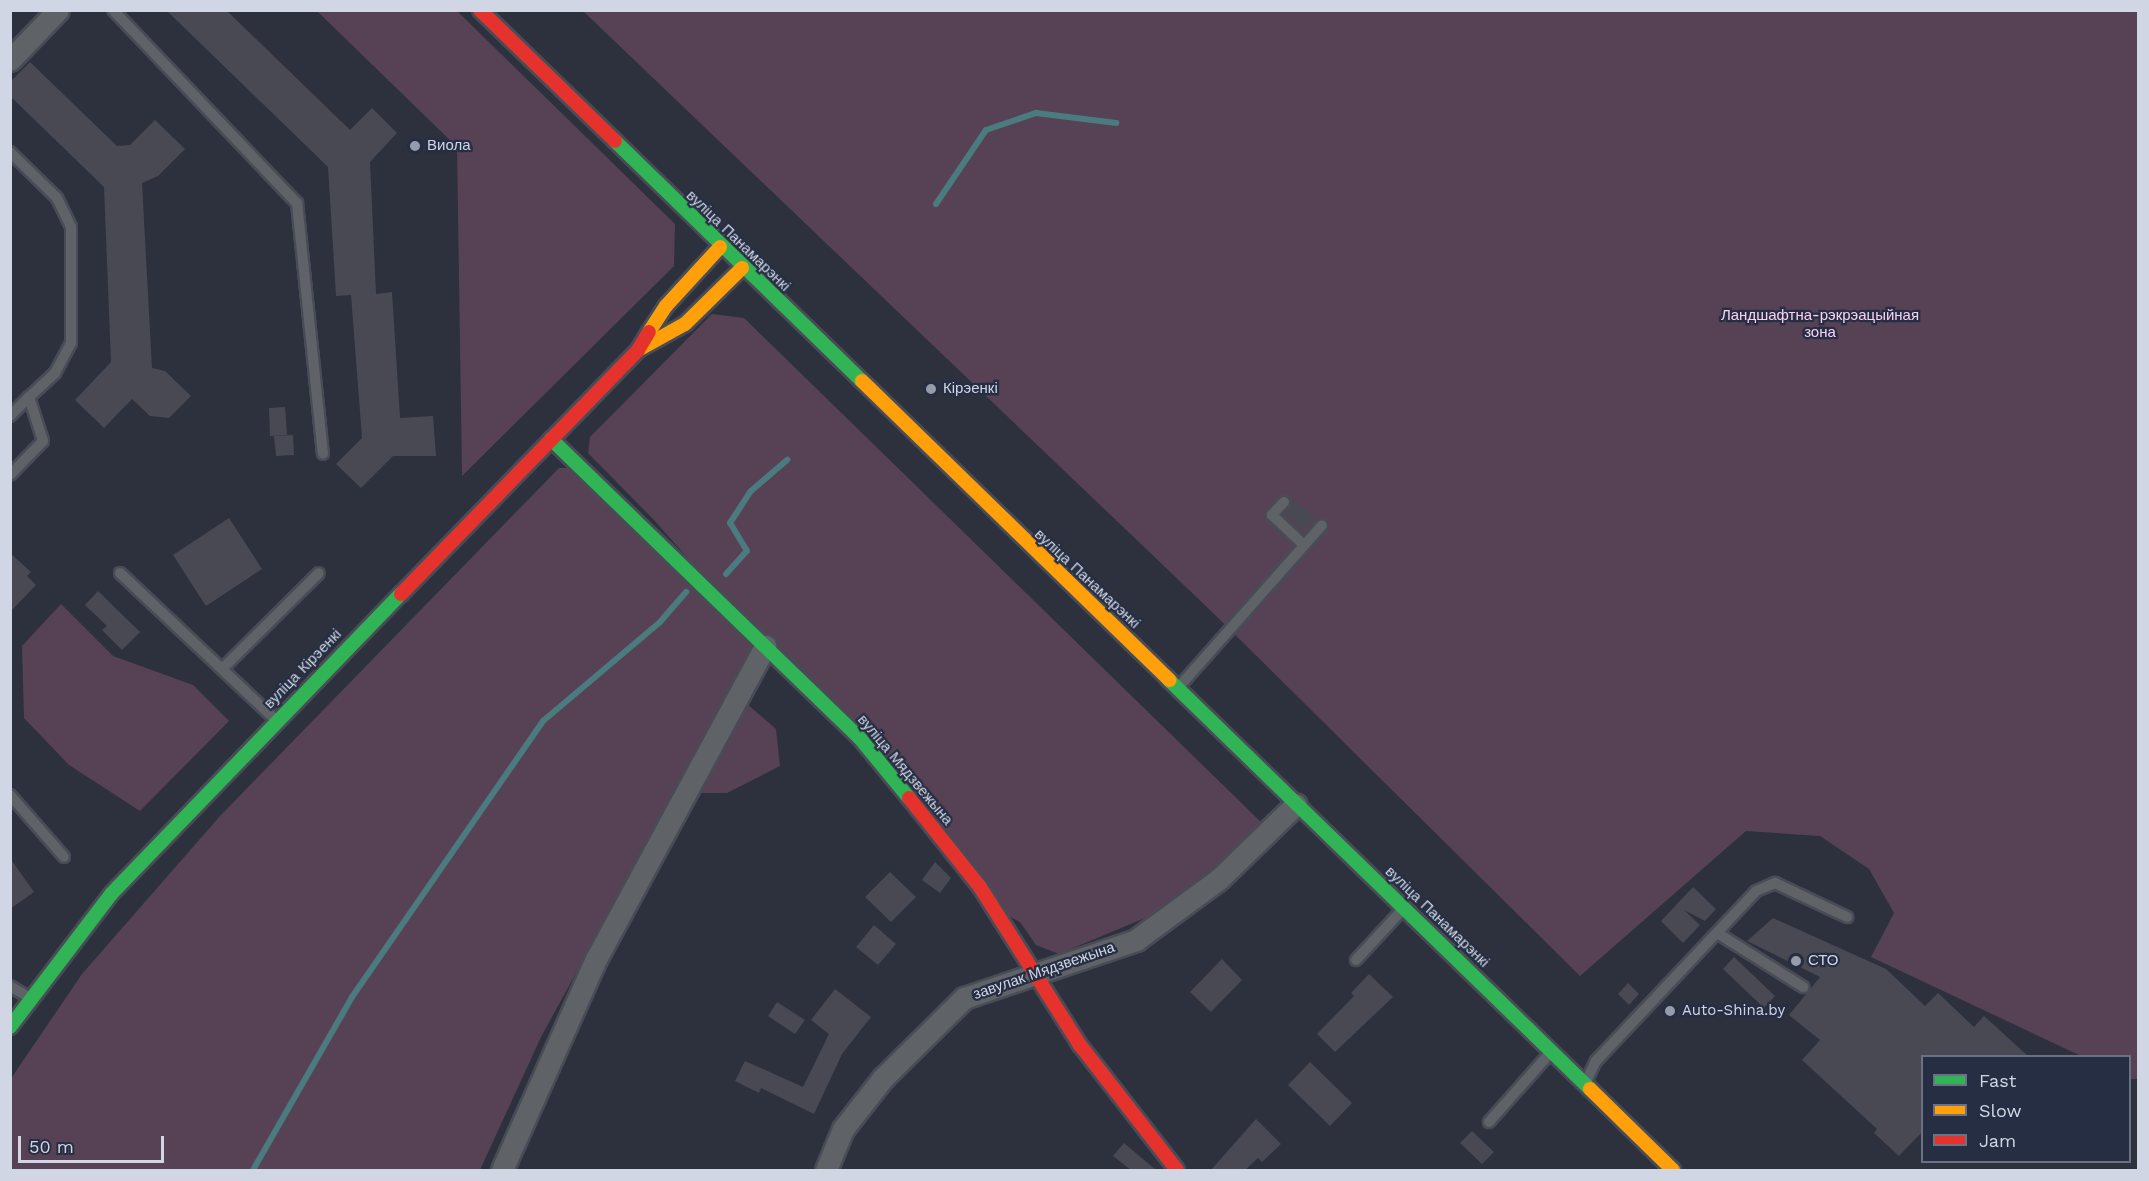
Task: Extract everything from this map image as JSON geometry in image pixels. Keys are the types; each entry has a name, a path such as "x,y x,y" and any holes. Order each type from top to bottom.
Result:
{"street":[{"path":"10,60 58,10"},
{"name":"вуліца Панамарэнкі","path":"480,10 720,247 1178,688 1673,1170"},
{"name":"вуліца Кірэенкі","path":"10,1027 112,893 276,720 638,350 666,306 720,247"},
{"name":"вуліца Кірэенкі","path":"638,350 685,324 742,268"},
{"name":"вуліца Мядзвежына","path":"552,439 859,737 980,887 1033,975 1080,1045 1178,1170"},
{"path":"502,1170 596,959 765,646"},
{"name":"завулак Мядзвежына","path":"826,1170 843,1129 883,1078 964,998 1136,940 1219,879 1296,804"}],"lane":[{"path":"112,10 297,203 323,454"},
{"path":"10,152 57,198 71,227 71,342 55,373 10,416"},
{"path":"10,475 43,441 29,397"},
{"path":"1284,502 1272,514 1304,545"},
{"path":"1178,688 1322,525"},
{"path":"120,573 276,720"},
{"path":"222,669 319,573"},
{"path":"10,795 64,857"},
{"path":"1585,1085 1596,1061 1756,891 1775,883 1846,917"},
{"path":"1356,960 1404,908"},
{"path":"1718,933 1803,987"},
{"path":"10,986 30,998"},
{"path":"1489,1122 1552,1052"}],"green space":[{"path":"317,11 457,11 675,224 674,266 462,476 457,147"},
{"name":"Ландшафтна-рэкрэацыйная зона","path":"583,11 2138,11 2138,1079 2131,1079 2131,1055 2079,1055 1871,957 1894,913 1869,869 1820,836 1746,831 1580,976 1210,610"},
{"path":"712,314 744,318 1264,825 1189,894 1145,918 1059,954 1036,945 1020,922 1003,913 653,519 588,453 590,437"},
{"path":"559,468 575,468 756,647 732,691 776,729 780,766 727,793 675,793 541,1037 480,1170 11,1170 10,1080 82,974 220,816"},
{"path":"61,604 113,656 193,685 229,721 140,811 69,765 24,718 22,646"}],"building":[{"path":"166,10 226,10 350,130 372,108 397,133 370,162 376,294 392,292 400,418 433,416 436,456 393,456 361,488 336,464 362,438 351,295 336,296 328,167"},
{"path":"30,62 117,146 130,145 155,120 185,149 158,176 142,183 152,368 165,371 191,396 169,418 150,416 132,399 104,428 75,400 111,362 104,187 10,96 10,82"},
{"path":"285,407 287,435 270,436 269,408"},
{"path":"293,435 294,455 276,456 274,436"},
{"path":"1294,499 1316,518 1303,531 1284,513"},
{"path":"229,518 262,569 206,606 173,555"},
{"path":"10,553 31,572 27,576 36,585 10,612"},
{"path":"98,591 140,632 122,650 102,630 107,626 85,605"},
{"path":"10,858 34,892 10,909"},
{"path":"935,862 951,878 940,893 922,880"},
{"path":"890,872 916,897 891,922 865,897"},
{"path":"1693,887 1716,909 1705,921 1684,910 1700,925 1683,943 1661,921"},
{"path":"1773,918 1886,969 1925,1006 1938,993 1974,1027 1984,1016 2027,1055 1921,1055 1921,1133 1899,1156 1874,1133 1877,1129 1802,1060 1820,1040 1789,1015 1820,977 1747,941"},
{"path":"874,925 896,944 878,965 856,947"},
{"path":"1734,957 1775,996 1764,1008 1723,969"},
{"path":"1222,959 1242,980 1211,1012 1190,992"},
{"path":"1369,974 1393,997 1335,1052 1317,1034 1354,996 1351,993"},
{"path":"1628,983 1639,994 1629,1005 1618,994"},
{"path":"835,989 871,1017 842,1054 814,1114 761,1088 759,1093 735,1081 745,1061 803,1087 829,1034 811,1020"},
{"path":"777,1002 805,1020 795,1034 768,1016"},
{"path":"1310,1062 1352,1103 1330,1126 1288,1085"},
{"path":"1256,1119 1281,1144 1262,1162 1258,1158 1245,1170 1211,1170"},
{"path":"1472,1131 1494,1152 1482,1164 1460,1143"},
{"path":"1124,1143 1156,1170 1131,1170 1113,1156"}],"waterway":[{"path":"936,204 986,130 1036,113 1116,123"},
{"path":"726,574 747,551 730,523 751,491 787,460"},
{"path":"253,1170 352,997 543,721 660,622 686,592"}],"traffic: fast":[{"path":"615,141 862,381"},
{"path":"551,439 859,737 909,798"},
{"path":"10,1027 112,893 401,594"},
{"path":"1169,680 1590,1089"}],"traffic: slow":[{"path":"649,332 666,306 720,247"},
{"path":"640,349 685,324 742,268"},
{"path":"862,381 1169,680"},
{"path":"1590,1089 1673,1170"}],"traffic: jam":[{"path":"480,10 615,141"},
{"path":"401,594 638,350 649,332"},
{"path":"909,798 980,887 1080,1045 1177,1170"}],"place":[{"name":"Виола","path":"415,146"},
{"name":"Кірэенкі","path":"931,389"},
{"name":"СТО","path":"1796,961"},
{"name":"Auto-Shina.by","path":"1670,1011"}]}
